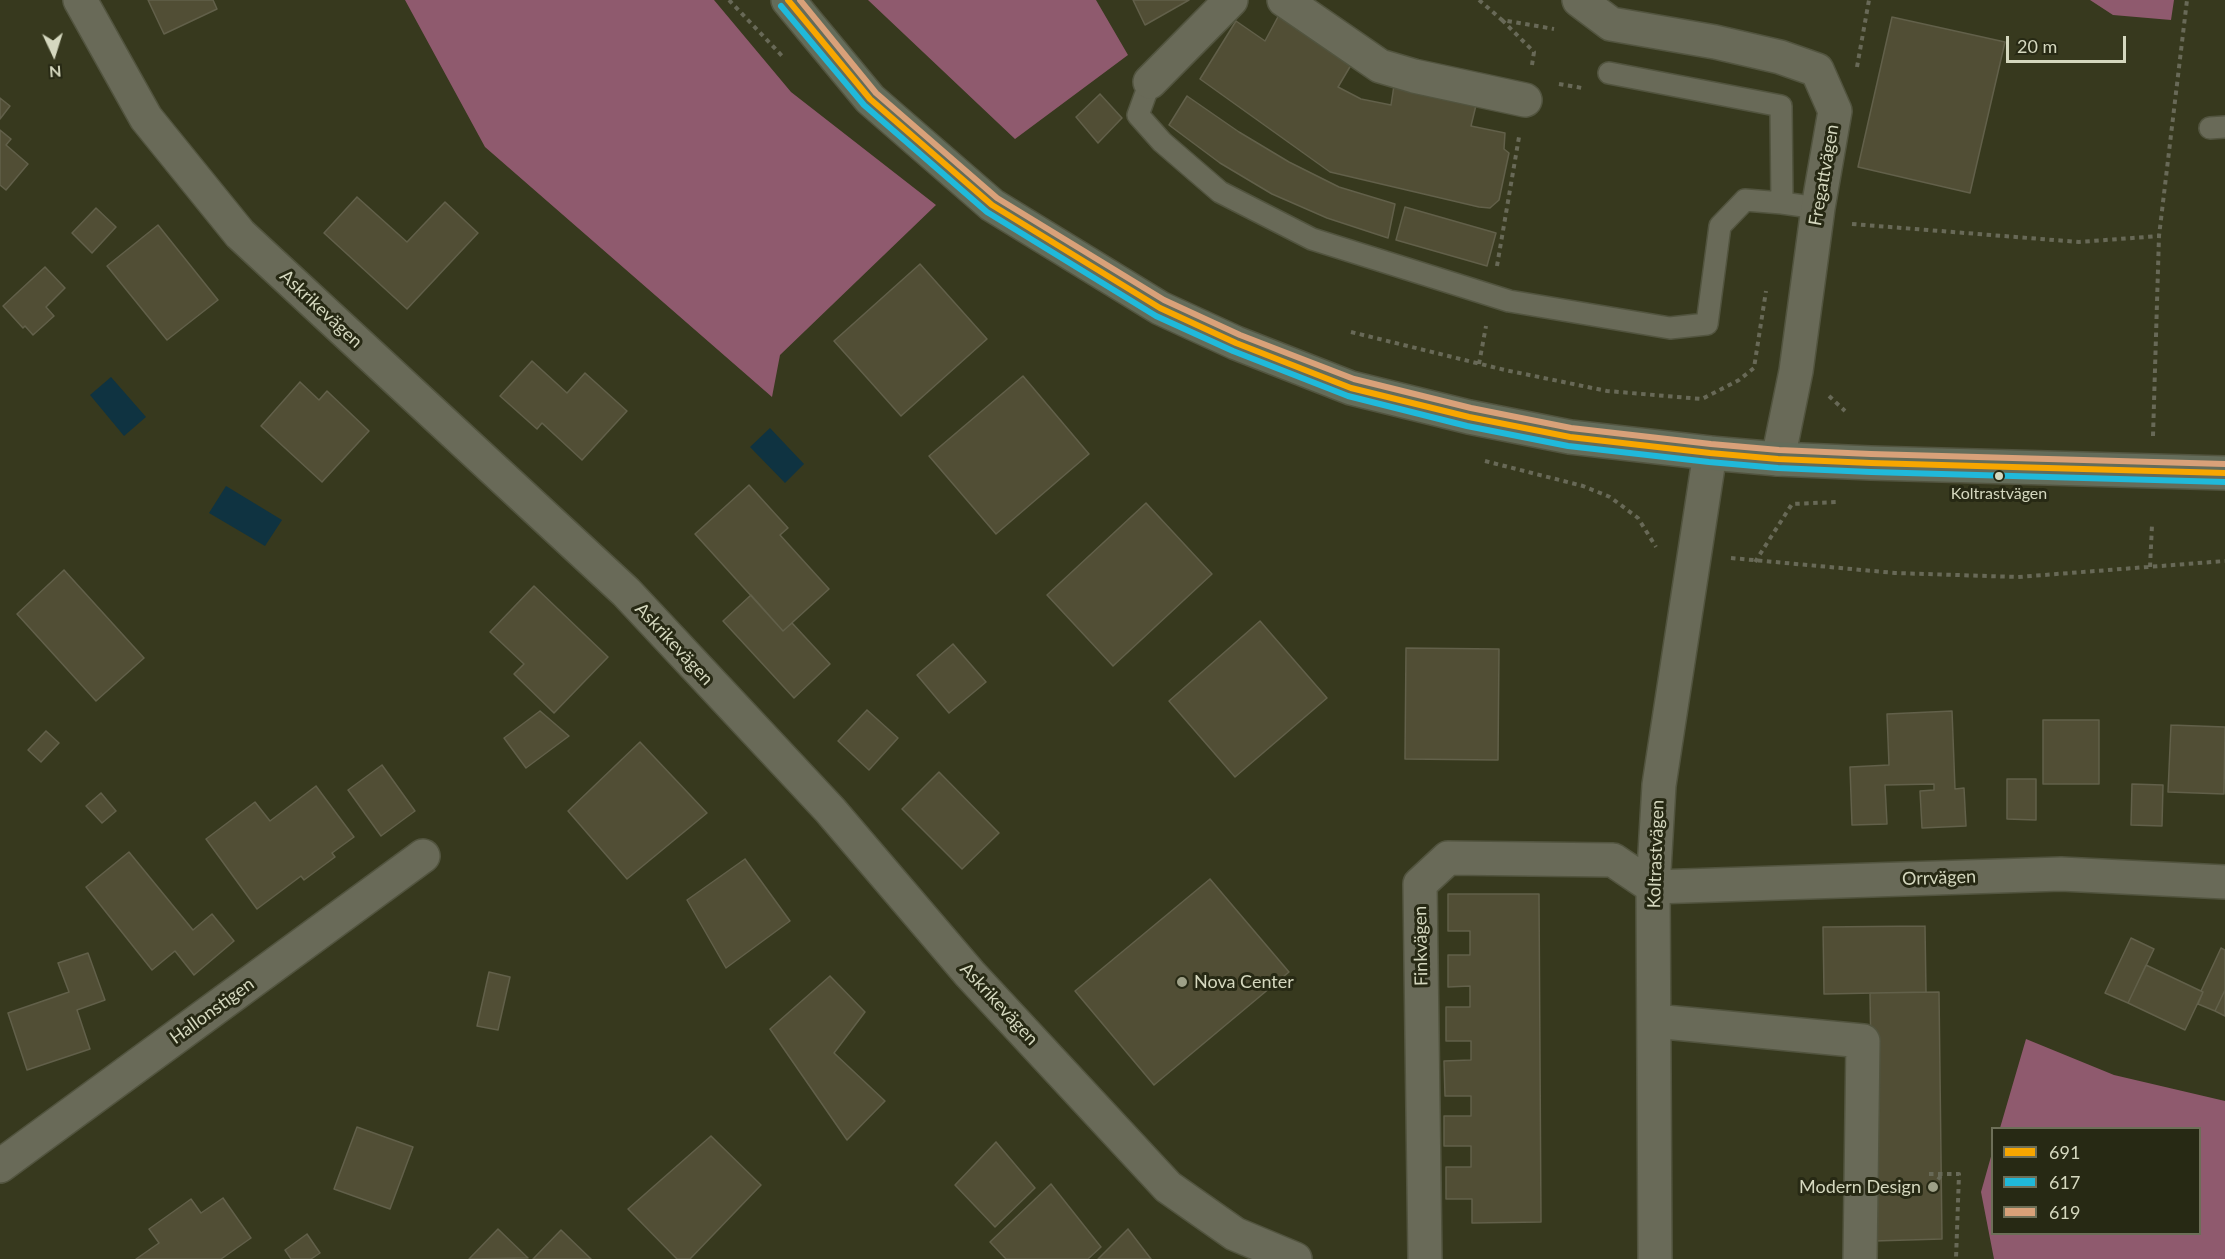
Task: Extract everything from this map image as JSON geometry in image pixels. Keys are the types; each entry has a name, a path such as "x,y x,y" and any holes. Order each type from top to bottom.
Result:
{"street":[{"name":"Askrikevägen","path":"80,0 146,118 240,234 626,592 830,810 970,974 1168,1187 1235,1234 1295,1259"},
{"path":"788,0 870,99 992,205 1160,308 1236,342 1351,388 1469,417 1570,437 1710,453 1778,459 2225,473"},
{"path":"1150,82 1231,0"},
{"path":"1284,0 1380,66 1414,76 1527,89"},
{"name":"Fregattvägen","path":"1579,0 1611,24 1715,42 1780,57 1817,70 1835,111 1830,216 1778,459"},
{"name":"Koltrastvägen","path":"1655,1259 1653,887 1659,785 1710,453"},
{"name":"Hallonstigen","path":"0,1166 423,856"},
{"name":"Finkvägen","path":"1425,1259 1420,884 1448,858 1613,860 1653,887"},
{"name":"Orrvägen","path":"1653,887 2061,874 2225,882"},
{"path":"1654,1021 1863,1041 1860,1259"}],"lane":[{"path":"1609,74 1781,106 1782,203"},
{"path":"1150,82 1138,115 1162,142 1220,192 1312,239 1520,302 1670,328 1707,324 1720,226 1745,200 1782,203 1830,216"}],"path":[{"path":"2152,441 2159,236 2187,0"},
{"path":"1479,364 1534,52 1502,20"},
{"path":"1527,89 1590,90 1609,74"},
{"path":"1830,216 2079,242 2159,236"},
{"path":"1755,562 1792,504 1838,502"},
{"path":"2150,567 2152,525"},
{"path":"1929,1174 1959,1174 1956,1259"},
{"path":"1933,1187 1942,1174"}],"shaded area":[{"path":"405,0 714,0 791,92 936,205 780,355 772,397 485,147"},
{"path":"868,0 1096,0 1128,55 1015,139"},
{"path":"2090,0 2174,0 2171,20 2113,15"},
{"path":"2026,1039 2114,1075 2225,1101 2225,1259 1994,1259 1981,1192 1991,1157 1991,1235 2201,1235 2201,1127 2000,1127"}],"water":[{"path":"111,377 146,417 124,436 90,395"},
{"path":"770,428 804,464 785,483 750,447"},
{"path":"226,486 282,520 265,546 209,513"}],"building":[{"path":"148,0 213,0 217,9 164,34"},
{"path":"1133,0 1189,0 1145,25"},
{"path":"1280,13 1354,60 1338,87 1361,99 1391,105 1395,79 1478,97 1471,126 1505,133 1504,149 1509,153 1499,200 1490,208 1479,207 1330,172 1200,79 1236,21 1265,41"},
{"path":"1892,17 2005,42 1970,193 1858,167"},
{"path":"1100,94 1122,118 1098,143 1076,117"},
{"path":"1187,96 1239,132 1289,162 1339,187 1395,204 1388,238 1327,218 1272,194 1220,163 1169,125"},
{"path":"0,98 10,106 0,119"},
{"path":"0,130 11,139 6,145 28,164 6,190 0,185"},
{"path":"357,197 407,242 445,202 478,233 407,309 324,233"},
{"path":"1405,207 1496,233 1487,266 1396,240"},
{"path":"96,208 116,227 92,253 72,233"},
{"path":"158,225 218,300 167,340 107,266"},
{"path":"920,264 987,339 901,416 834,341"},
{"path":"45,267 65,288 46,307 54,316 33,335 25,326 23,328 3,306"},
{"path":"532,361 567,393 585,373 627,411 582,460 542,423 537,429 500,396"},
{"path":"1023,376 1089,454 996,534 929,456"},
{"path":"300,382 319,400 327,391 369,431 322,482 261,426"},
{"path":"749,485 788,528 780,535 829,589 783,631 695,534"},
{"path":"1146,503 1212,574 1113,666 1047,595"},
{"path":"64,570 144,658 96,701 17,614"},
{"path":"534,586 608,657 554,713 514,674 524,664 490,632"},
{"path":"751,595 783,631 792,623 830,664 794,698 723,621"},
{"path":"1260,621 1327,698 1235,777 1169,701"},
{"path":"953,644 986,682 949,713 917,675"},
{"path":"1406,648 1499,649 1498,760 1405,759"},
{"path":"867,710 898,738 869,770 838,741"},
{"path":"540,711 569,736 526,768 504,738"},
{"path":"1952,711 1955,789 1964,788 1966,826 1922,828 1920,791 1934,790 1934,784 1885,785 1887,824 1852,825 1850,767 1889,765 1887,714"},
{"path":"2043,720 2099,720 2099,784 2043,784"},
{"path":"2171,725 2225,727 2224,794 2168,792"},
{"path":"46,731 59,743 41,762 28,750"},
{"path":"640,742 707,813 627,879 568,811"},
{"path":"382,765 415,811 381,836 348,790"},
{"path":"939,772 999,833 962,869 902,809"},
{"path":"2007,779 2036,779 2036,820 2007,819"},
{"path":"2132,784 2163,785 2162,826 2131,825"},
{"path":"316,786 354,837 332,853 335,857 304,880 301,876 257,909 206,839 255,802 270,821"},
{"path":"101,793 116,811 102,823 86,806"},
{"path":"129,852 193,930 212,914 234,941 194,975 175,951 152,970 86,887"},
{"path":"745,859 790,921 726,968 687,900"},
{"name":"Nova Center","path":"1210,879 1289,972 1154,1085 1075,991"},
{"path":"1448,894 1539,894 1541,1222 1472,1223 1472,1199 1446,1199 1446,1167 1471,1167 1471,1146 1444,1146 1444,1116 1471,1116 1471,1096 1445,1096 1444,1061 1471,1060 1471,1041 1446,1041 1446,1007 1470,1007 1470,986 1448,987 1448,955 1470,955 1470,931 1448,931"},
{"path":"1925,926 1926,992 1824,994 1823,927"},
{"path":"2131,938 2154,949 2128,1003 2105,993"},
{"path":"2221,948 2225,950 2225,990 2215,1011 2198,1004 2203,992 2201,991"},
{"path":"88,953 105,1000 77,1010 90,1049 27,1070 8,1013 69,992 58,963"},
{"path":"2146,965 2203,992 2185,1030 2128,1003"},
{"path":"489,972 510,977 498,1030 477,1026"},
{"path":"830,976 865,1012 834,1053 885,1101 847,1140 770,1029"},
{"path":"2225,990 2225,1016 2215,1011"},
{"path":"1939,992 1942,1239 1874,1241 1870,993"},
{"path":"357,1127 413,1147 390,1209 334,1189"},
{"path":"711,1136 761,1185 690,1259 677,1259 628,1209"},
{"path":"996,1142 1035,1188 995,1227 955,1185"},
{"path":"1051,1184 1101,1247 1088,1259 1006,1259 990,1242"},
{"path":"223,1198 251,1238 221,1259 136,1259 159,1243 149,1229 191,1199 201,1213"},
{"path":"498,1229 528,1258 469,1259"},
{"path":"1128,1229 1151,1259 1098,1259"},
{"path":"561,1230 591,1259 533,1259"},
{"path":"307,1234 320,1253 311,1259 291,1259 285,1250"}],"transit line":[{"name":"691","path":"788,0 870,99 992,205 1160,308 1236,343 1351,388 1469,417 1570,437 1710,453 1871,463 2225,473"},
{"name":"619","path":"800,0 876,93 997,198 1164,300 1240,335 1354,379 1471,408 1571,428 1711,444 1871,454 2225,464"},
{"name":"617","path":"781,6 864,105 987,212 1156,316 1233,351 1348,396 1467,426 1568,446 1709,462 1871,472 2225,482"}],"place":[{"name":"Koltrastvägen","path":"1999,476"},
{"name":"Nova Center","path":"1182,982"},
{"name":"Modern Design","path":"1933,1187"}]}
